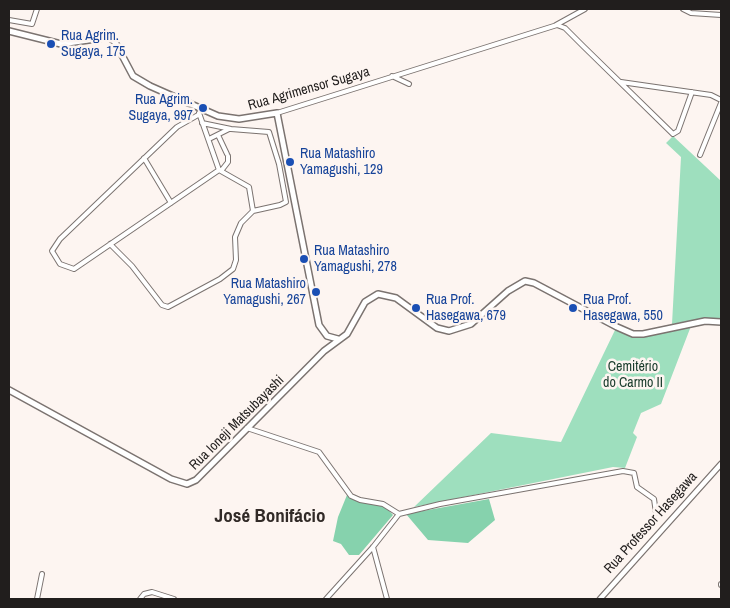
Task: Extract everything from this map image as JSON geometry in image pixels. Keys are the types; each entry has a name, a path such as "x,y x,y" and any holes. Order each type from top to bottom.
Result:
{"main road":[{"name":"Rua Agrimensor Sugaya","path":"9,31 61,44 79,44 106,37 112,38 129,70 137,79 200,112 239,119 277,112"},
{"path":"277,112 318,324 327,336 338,339 350,330 364,302 378,294 396,298 437,328 449,331 472,324 508,291 525,281 534,283 633,334 643,334 705,321 721,322"},
{"name":"Rua Ioneji Matsubayashi","path":"9,390 182,484 190,484 338,339"}],"street":[{"path":"9,20 32,24 37,9"},
{"name":"Rua Agrimensor Sugaya","path":"277,112 556,26 585,9"},
{"path":"683,9 691,13 721,15"},
{"path":"556,26 564,28 674,134 678,131 692,92"},
{"path":"392,76 409,84"},
{"path":"620,81 711,95 721,102 700,155"},
{"path":"218,135 228,155 228,162 220,170 74,269 60,264 52,251 60,239 144,158 178,127 200,112 202,123 220,170 249,187 253,211"},
{"path":"110,244 132,266 162,305 168,307 220,279 233,269 237,230 253,211 286,202 273,139 267,131 231,129 202,123"},
{"path":"209,139 231,129"},
{"path":"144,158 171,203"},
{"path":"247,428 319,452 351,496 360,500 383,504 399,514"},
{"name":"Rua Professor Hasegawa","path":"600,599 606,590 721,464"},
{"path":"326,599 373,547 399,514 440,504 624,471 634,473 638,487 650,495 656,502 656,513"},
{"path":"373,547 387,599"},
{"path":"38,599 42,574"},
{"path":"140,599 144,594 152,592 174,599"}],"green space":[{"path":"673,136 721,181 721,319 699,319 672,324 681,157 666,143"},
{"name":"Cemitério do Carmo II","path":"691,326 661,404 641,413 633,433 637,437 625,468 613,467 414,507 491,433 561,442 616,328 637,335"},
{"path":"347,495 384,505 393,515 359,555 349,555 341,544 333,541 338,517"},
{"path":"489,499 495,520 468,543 428,540 406,514"}],"place":[{"name":"Rua Agrim. Sugaya, 175","path":"51,44"},
{"name":"Rua Agrim. Sugaya, 997","path":"203,108"},
{"name":"Rua Matashiro Yamagushi, 129","path":"290,162"},
{"name":"Rua Matashiro Yamagushi, 278","path":"304,259"},
{"name":"Rua Matashiro Yamagushi, 267","path":"316,292"},
{"name":"Rua Prof. Hasegawa, 679","path":"416,308"},
{"name":"Rua Prof. Hasegawa, 550","path":"573,308"}],"district":[{"name":"José Bonifácio","path":"270,517"}]}
